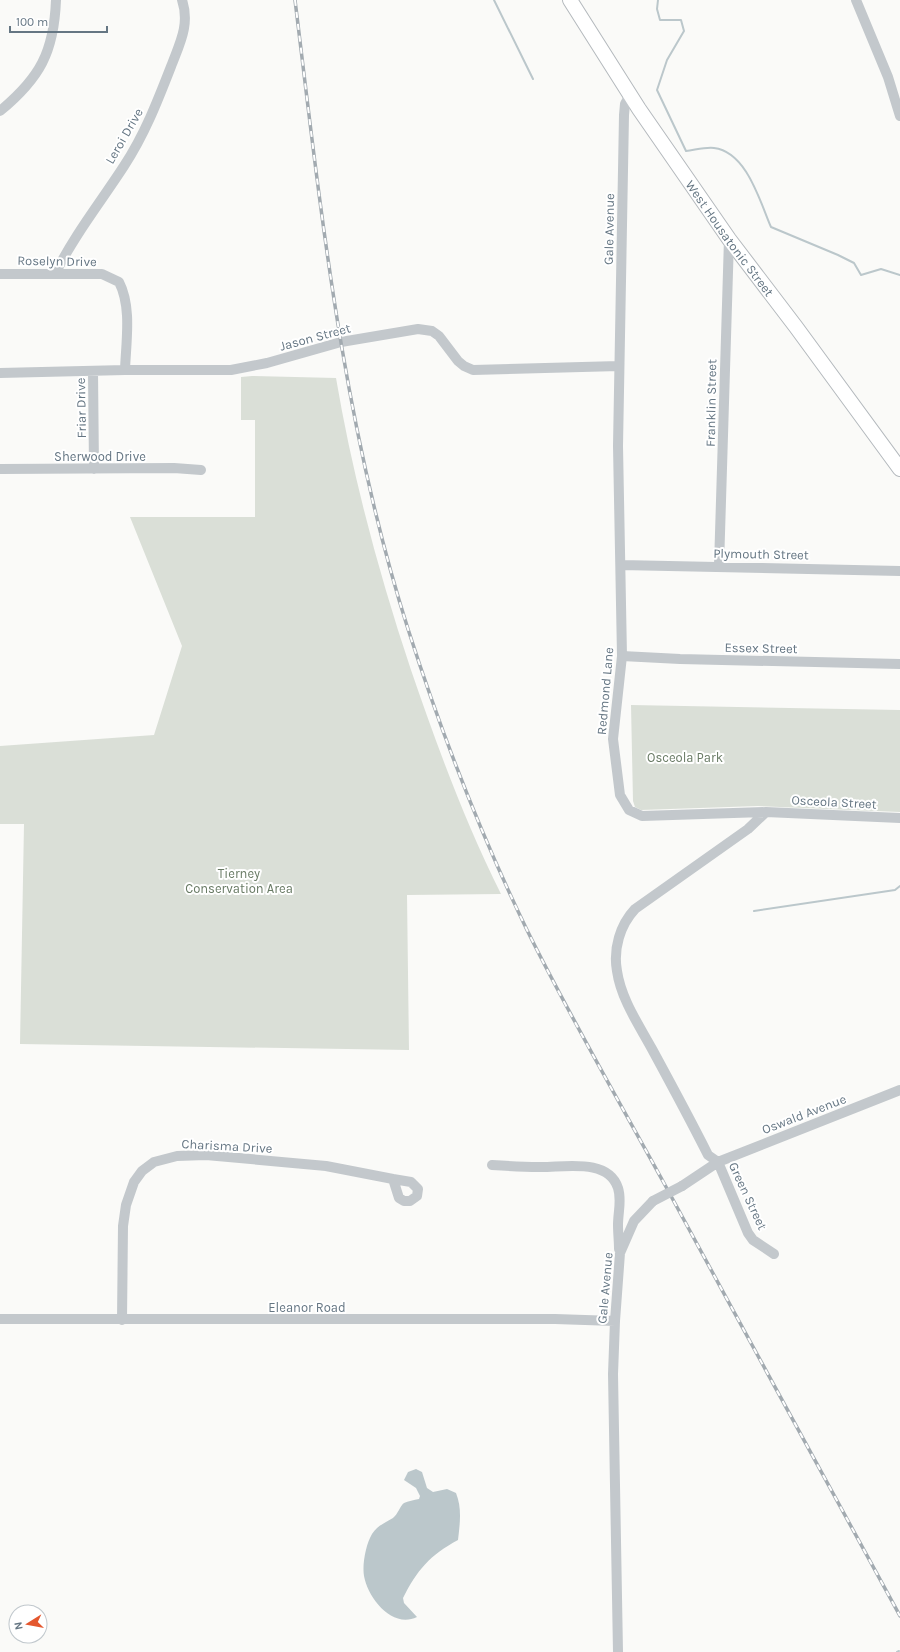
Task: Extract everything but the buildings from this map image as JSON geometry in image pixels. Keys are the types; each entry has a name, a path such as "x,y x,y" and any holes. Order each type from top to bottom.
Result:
{"highway":[{"name":"West Housatonic Street","path":"570,0 630,95 729,239 796,327 900,469"}],"street":[{"path":"0,111 34,78 47,55 53,30 56,0"},
{"name":"Leroi Drive","path":"55,274 70,244 124,166 158,103 183,38 185,21 182,0"},
{"path":"856,0 888,77 900,116"},
{"name":"Gale Avenue","path":"619,366 624,115 625,104 630,95"},
{"name":"Franklin Street","path":"718,566 729,239"},
{"name":"Roselyn Drive","path":"0,274 102,274 119,282 124,292 126,307 125,370"},
{"name":"Jason Street","path":"0,373 125,370 231,370 250,367 337,343 418,329 432,331 439,336 455,358 464,366 473,370 619,366"},
{"name":"Redmond Lane","path":"619,366 618,446 622,656 613,739 618,786 621,799 629,810 638,815 649,816 766,812"},
{"name":"Friar Drive","path":"93,371 94,469"},
{"name":"Sherwood Drive","path":"0,469 174,468 200,470"},
{"name":"Plymouth Street","path":"621,565 900,571"},
{"name":"Essex Street","path":"622,656 680,659 900,664"},
{"path":"718,1162 708,1155 632,1012 620,983 616,964 617,945 624,924 635,909 748,829 766,812"},
{"name":"Osceola Street","path":"766,812 900,818"},
{"name":"Oswald Avenue","path":"718,1162 900,1090"},
{"name":"Charisma Drive","path":"122,1320 123,1226 126,1205 131,1188 138,1176 154,1162 177,1156 206,1155 326,1166 393,1179"},
{"name":"Gale Avenue","path":"618,1652 613,1419 615,1321 620,1253 634,1221 653,1201 682,1186 718,1162"},
{"name":"Green Street","path":"718,1162 748,1233 753,1240 774,1254"},
{"path":"492,1165 539,1167 581,1166 596,1169 607,1174 616,1183 620,1195 618,1225 620,1253"},
{"name":"Eleanor Road","path":"0,1320 555,1319 615,1321"}],"green space":[{"name":"Tierney Conservation Area","path":"241,377 336,378 350,452 368,526 399,634 452,784 475,839 501,894 407,895 409,1050 20,1044 24,824 0,824 0,746 154,735 182,646 130,517 255,517 255,420 241,420"},
{"name":"Osceola Park","path":"631,705 900,710 900,812 758,806 641,810 635,807 633,801"}],"shaded area":[{"path":"416,1469 422,1472 427,1488 433,1492 447,1489 456,1493 460,1510 460,1522 458,1540 440,1551 425,1564 408,1588 403,1598 404,1603 417,1617 408,1620 399,1619 390,1615 376,1602 366,1585 364,1566 368,1543 374,1531 382,1524 393,1518 404,1503 419,1499 420,1496 416,1488 404,1480 408,1472"}],"waterway":[{"path":"494,0 533,79"},
{"path":"658,0 657,9 660,20 681,20 684,31 667,60 657,90 686,151 714,148 725,152 735,159 744,168 751,180 771,227 854,263 861,275 881,269 900,275"},
{"path":"754,911 895,890 900,886"}],"railway":[{"path":"295,0 314,159 337,318 367,474 386,552 408,629 462,782 493,857 527,930 577,1027 900,1616"}]}
